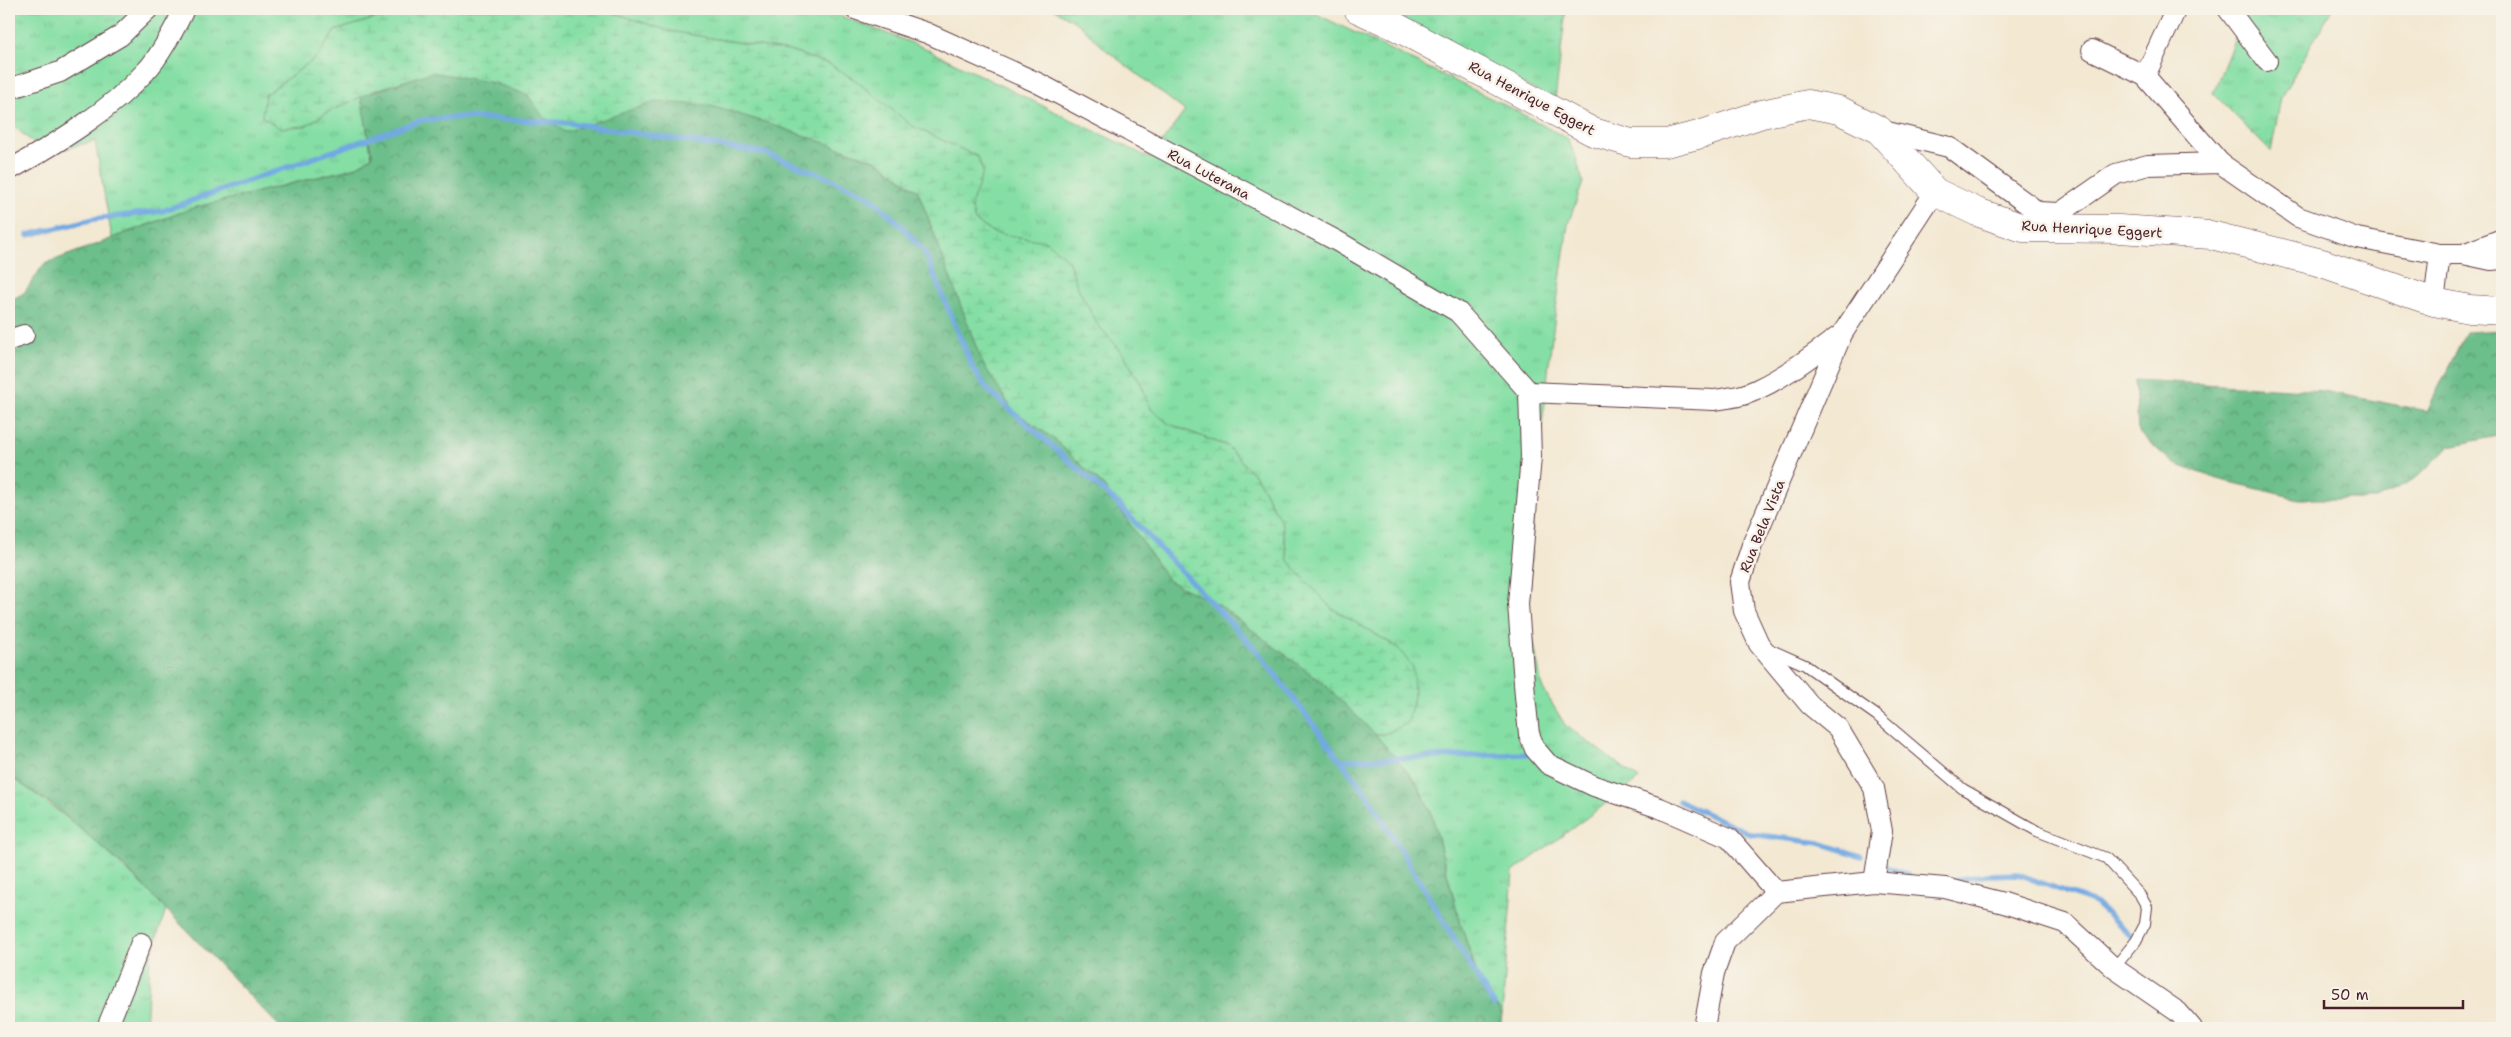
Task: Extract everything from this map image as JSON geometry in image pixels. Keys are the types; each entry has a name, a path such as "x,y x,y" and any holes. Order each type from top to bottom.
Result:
{"street":[{"path":"9,89 60,72 120,36 148,9"},
{"path":"9,170 57,144 100,112 147,71 184,9"},
{"name":"Rua Luterana","path":"855,9 927,33 1038,83 1337,241 1458,312 1528,392"},
{"name":"Rua Henrique Eggert","path":"1358,9 1393,25 1593,132 1631,143 1666,143 1702,134 1762,114 1808,104 1839,110 1879,130 1935,192 1977,212 2023,228 2119,230 2211,235 2322,263 2434,302 2470,309 2502,311"},
{"path":"2145,76 2176,9"},
{"path":"2228,9 2267,61"},
{"path":"2092,50 2145,76 2220,163 2298,217 2357,238 2440,254 2464,254 2491,260 2502,258"},
{"path":"1879,130 1949,147 2038,212 2060,213 2116,174 2148,165 2220,163"},
{"name":"Rua Bela Vista","path":"1874,882 1882,831 1874,788 1838,728 1810,705 1758,644 1744,610 1740,582 1752,545 1842,334 1935,192"},
{"path":"2464,254 2502,239"},
{"path":"2434,302 2440,254"},
{"path":"1776,892 1729,838 1660,808 1594,786 1548,764 1534,749 1529,734 1518,604 1531,457 1528,392 1714,400 1736,397 1757,390 1778,378 1842,334"},
{"path":"1704,1028 1714,974 1726,942 1776,892 1874,882 1945,888 2004,903 2065,923 2114,968 2178,1012 2192,1028"},
{"path":"106,1028 141,943"}],"lane":[{"path":"1758,644 1806,665 1876,715 1963,789 2037,831 2106,858 2140,895 2147,907 2145,924 2136,941 2114,968"}],"green space":[{"path":"9,9 404,9 335,31 317,57 265,95 305,126 361,96 372,157 354,168 193,208 112,238 95,141 46,154 9,122"},
{"path":"404,9 583,9 611,12 669,31 789,51 829,64 855,80 912,126 978,157 983,172 971,206 975,221 994,233 1046,241 1068,260 1078,288 1097,324 1123,353 1141,384 1151,409 1169,424 1227,446 1258,479 1282,524 1288,561 1331,608 1397,647 1413,667 1414,696 1408,723 1385,734 1375,734 1324,684 1219,605 1169,581 1104,486 1055,440 1012,409 982,362 918,191 878,161 765,122 708,105 655,102 565,132 542,115 528,95 495,83 432,72 376,90 328,112 305,126 280,128 262,117 265,95 317,57 335,31"},
{"path":"583,9 822,9 920,46 1150,158 1185,111 1106,50 1080,25 1054,9 1306,9 1511,108 1568,139 1583,182 1568,224 1552,337 1534,495 1528,611 1542,687 1565,725 1639,779 1513,872 1502,1014 1478,977 1460,922 1431,812 1416,782 1375,734 1385,734 1397,647 1331,608 1288,561 1282,524 1258,479 1227,446 1169,424 1151,409 1141,384 1123,353 1097,324 1078,288 1068,260 994,233 975,221 970,206 983,172 978,157 912,126 855,80 829,64 789,51 669,31 611,12"},
{"path":"1371,9 1566,9 1555,100"},
{"path":"2237,9 2332,9 2281,97 2271,152 2213,93 2243,18"},
{"path":"432,72 495,83 528,95 542,115 565,132 655,101 708,105 765,122 877,161 918,191 982,362 1012,409 1055,440 1104,486 1169,581 1219,605 1324,684 1375,734 1416,782 1431,812 1460,922 1478,977 1502,1014 1500,1028 1416,1028 1376,1023 1376,1028 281,1028 125,867 53,805 9,776 9,301 24,293 44,264 193,208 354,168 372,157 361,96"},
{"path":"2502,330 2502,435 2450,446 2416,478 2376,499 2299,499 2218,479 2174,464 2138,432 2135,380 2323,391 2427,411 2466,332"},
{"path":"9,776 52,806 91,838 166,909 150,958 146,1028 9,1028"}],"waterway":[{"path":"28,235 94,219 162,211 422,120 462,117 570,123 765,153 829,178 870,197 902,226 925,253 973,369 988,390 1117,503 1257,651 1368,796 1494,1005"},
{"path":"1341,760 1527,754"},
{"path":"1679,801 1751,834 1820,843 1861,856"},
{"path":"1884,866 1909,876"},
{"path":"1948,881 1987,875 2018,874 2095,903 2132,937"}]}
